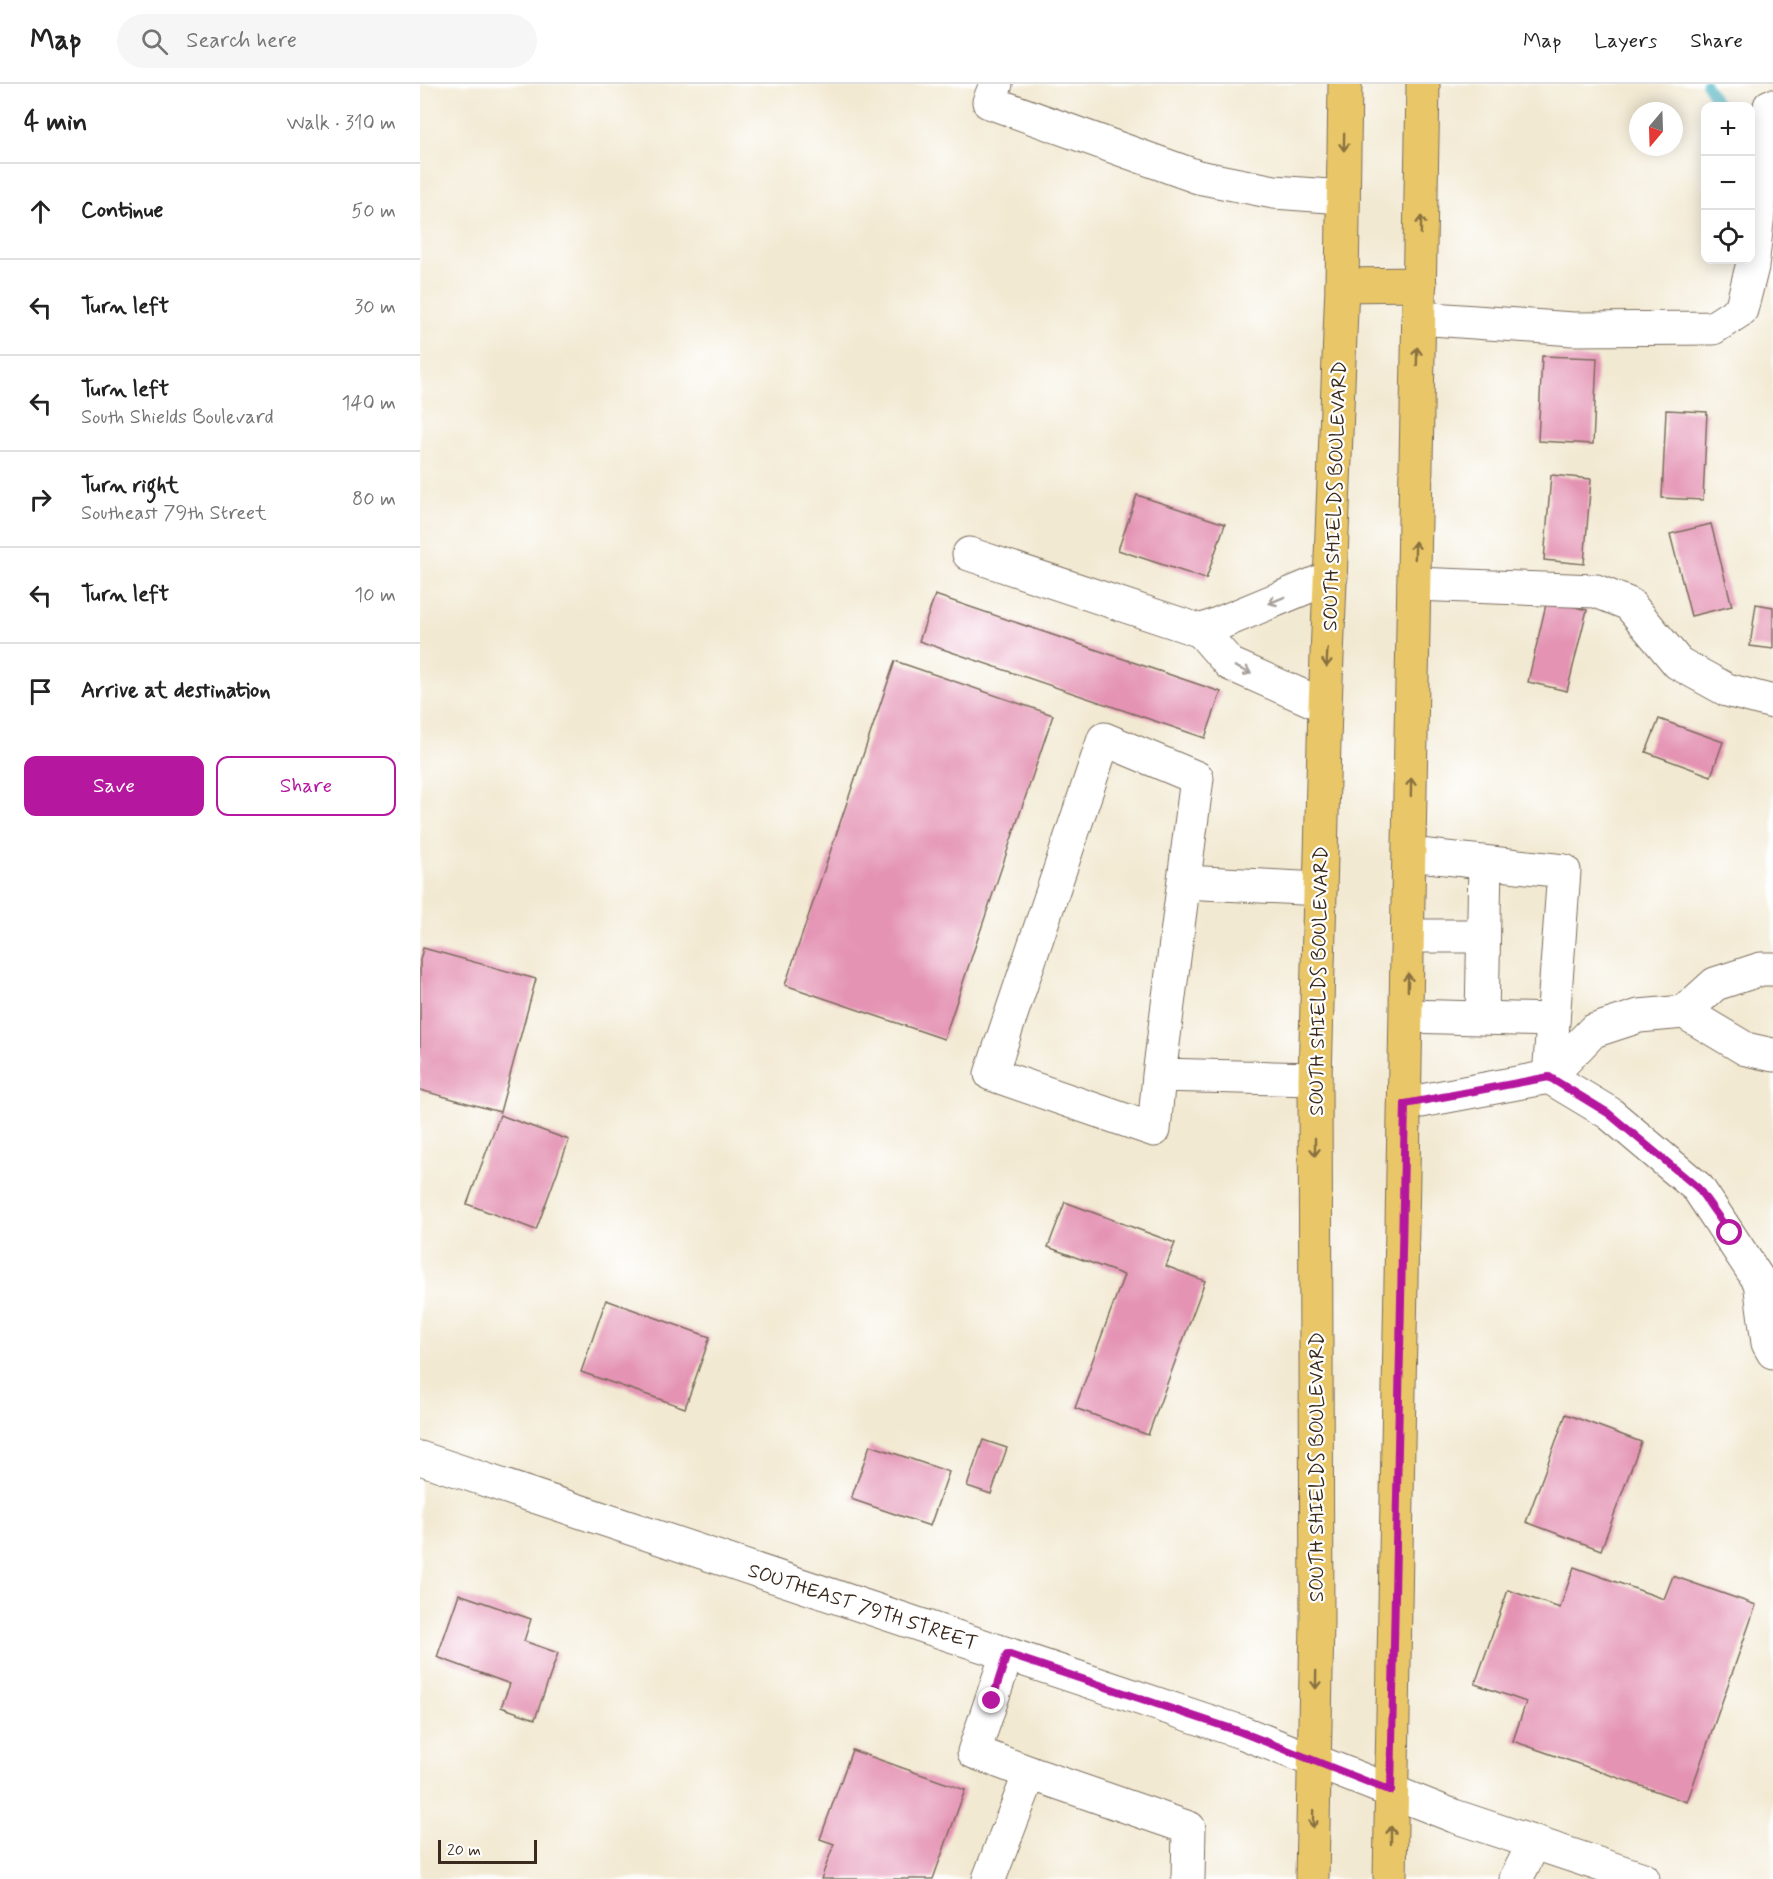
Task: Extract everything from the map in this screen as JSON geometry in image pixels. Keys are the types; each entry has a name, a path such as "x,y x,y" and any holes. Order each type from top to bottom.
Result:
{"main road":[{"name":"SOUTH SHIELDS BOULEVARD","path":"1312,1879 1317,1621 1315,1079 1325,706 1342,285 1345,84"},
{"path":"1390,1879 1423,84"},
{"path":"1342,285 1420,284"}],"street":[{"path":"996,84 989,102 1198,177 1274,192 1343,197"},
{"path":"1418,318 1573,329 1713,328 1741,310 1752,267 1770,106"},
{"path":"969,554 1201,631 1230,664 1325,706"},
{"path":"1201,631 1331,577"},
{"path":"1414,584 1596,591 1629,603 1678,663 1727,690 1773,702"},
{"path":"1104,739 1197,778 1159,1075 1154,1130 992,1074 1104,739"},
{"path":"1410,854 1564,871 1549,1077"},
{"path":"1482,1017 1485,863"},
{"path":"1184,882 1320,889"},
{"path":"1408,936 1483,936"},
{"path":"1684,1012 1715,984 1761,969 1773,969"},
{"path":"1405,1104 1549,1077 1593,1031 1639,1016 1684,1012 1746,1049 1773,1055"},
{"path":"1407,1016 1553,1020"},
{"path":"1159,1075 1315,1079"},
{"path":"1549,1077 1608,1113 1698,1188 1767,1284 1768,1343 1773,1352"},
{"name":"SOUTHEAST 79TH STREET","path":"420,1458 1241,1732 1391,1791 1643,1879"},
{"path":"1007,1654 974,1752 1189,1828 1188,1879"},
{"path":"989,1879 1030,1773"},
{"path":"1516,1879 1534,1842"}],"building":[{"path":"1542,356 1597,358 1593,444 1538,441"},
{"path":"1666,410 1707,412 1703,500 1662,498"},
{"path":"1551,475 1591,479 1584,564 1544,560"},
{"path":"1137,495 1225,524 1206,579 1118,550"},
{"path":"1711,524 1732,606 1691,616 1670,534"},
{"path":"935,595 1221,692 1205,738 919,641"},
{"path":"1547,600 1587,610 1567,691 1528,682"},
{"path":"1756,604 1773,607 1773,649 1750,646"},
{"path":"895,661 1053,715 944,1039 785,985"},
{"path":"1659,719 1723,742 1711,776 1646,752"},
{"path":"423,948 536,979 500,1112 420,1090 420,960"},
{"path":"500,1115 569,1140 536,1230 467,1204"},
{"path":"1065,1202 1175,1243 1166,1266 1205,1281 1148,1435 1075,1408 1124,1275 1048,1247"},
{"path":"606,1300 710,1337 685,1408 581,1372"},
{"path":"1566,1414 1641,1442 1601,1550 1526,1522"},
{"path":"983,1440 1007,1448 991,1494 967,1486"},
{"path":"870,1445 949,1472 930,1526 851,1499"},
{"path":"1574,1567 1664,1599 1673,1576 1756,1605 1687,1802 1513,1741 1526,1702 1475,1684 1508,1590 1560,1608"},
{"path":"459,1594 531,1619 524,1641 558,1653 535,1719 501,1707 510,1684 437,1657"},
{"path":"852,1750 965,1790 933,1879 821,1879 834,1844 820,1839"}],"waterway":[{"path":"1706,84 1717,102"}],"route":[{"path":"992,1701 1007,1654 1241,1732 1391,1791 1405,1104 1549,1077 1608,1113 1698,1188 1730,1233"}]}
